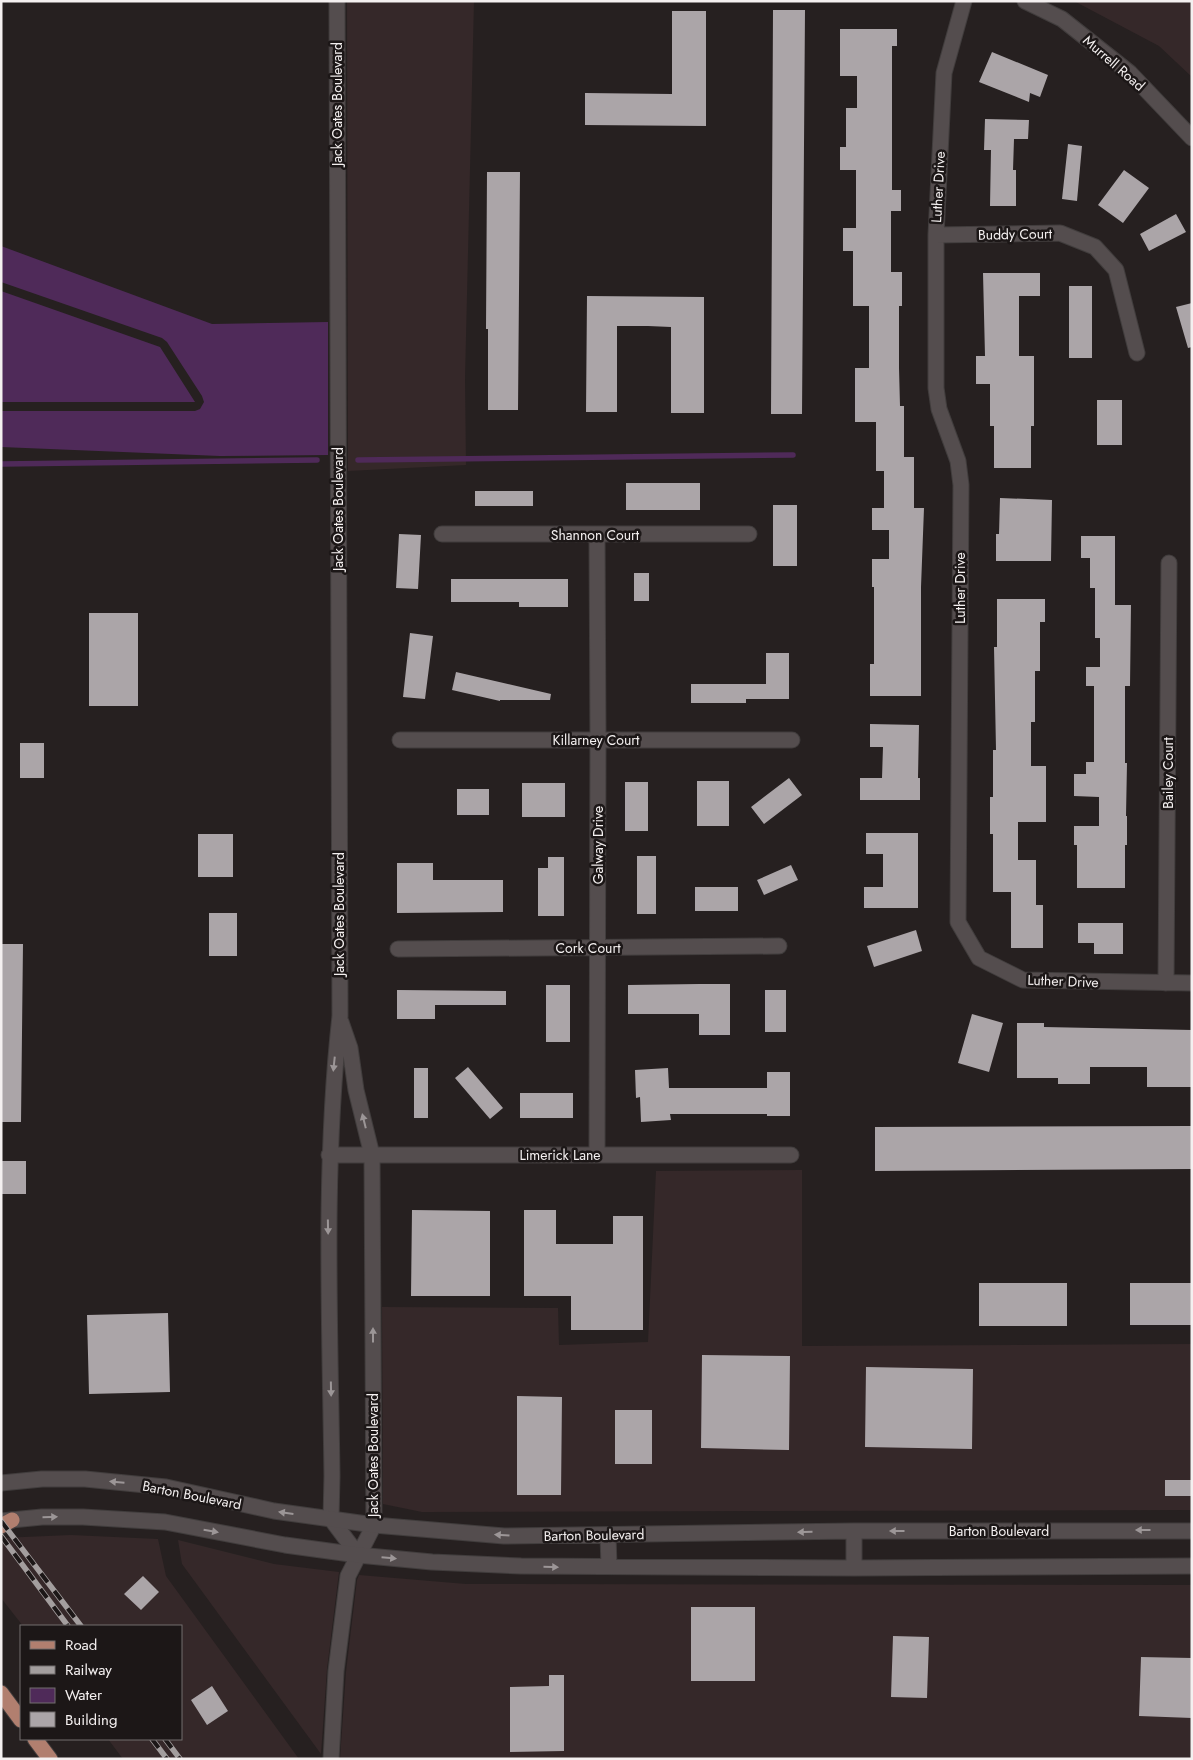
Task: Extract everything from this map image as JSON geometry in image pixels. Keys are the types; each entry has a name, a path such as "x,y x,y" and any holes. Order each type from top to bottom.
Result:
{"main road":[{"path":"1,1693 20,1719"},
{"path":"36,1740 50,1759"}],"street":[{"name":"Jack Oates Boulevard","path":"331,1520 328,1192 333,1078 340,1016 337,1"},
{"name":"Luther Drive","path":"964,1 944,73 936,234 936,388 940,409 958,461 961,485 958,922 979,958 1023,980 1192,983"},
{"name":"Murrell Road","path":"1025,1 1062,19 1130,73 1192,138"},
{"name":"Buddy Court","path":"936,234 1060,233 1095,247 1116,270 1137,353"},
{"name":"Shannon Court","path":"442,534 749,534"},
{"name":"Galway Drive","path":"597,535 597,1155"},
{"name":"Bailey Court","path":"1166,983 1169,563"},
{"name":"Killarney Court","path":"400,740 792,740"},
{"name":"Cork Court","path":"398,949 779,946"},
{"name":"Jack Oates Boulevard","path":"331,1759 336,1671 348,1576 374,1525 372,1155 356,1090 350,1048 340,1016"},
{"name":"Limerick Lane","path":"329,1155 791,1155"},
{"name":"Barton Boulevard","path":"1,1483 42,1479 85,1479 166,1487 274,1511 331,1520 504,1536 854,1531 1192,1531"},
{"path":"5,1522 42,1517 83,1517 165,1522 358,1555 432,1562 521,1566 854,1568 1192,1566"},
{"path":"331,1520 358,1555"},
{"path":"854,1531 854,1568"},
{"path":"608,1534 609,1567"}],"shaded area":[{"path":"347,1 474,1 465,379 466,465 348,471"},
{"path":"1074,1 1192,1 1192,77 1159,46"},
{"path":"802,1170 802,1346 1192,1344 1192,1510 422,1512 383,1504 382,1307 558,1308 559,1345 648,1342 656,1171"},
{"path":"71,1535 158,1539 166,1576 299,1759 123,1759 109,1740 182,1740 182,1625 22,1625 1,1598 1,1538"},
{"path":"178,1540 274,1564 339,1572 327,1669 321,1754 182,1564"},
{"path":"359,1575 466,1584 1192,1585 1192,1759 340,1759 346,1672"}],"water":[{"path":"1,246 212,324 328,322 328,455 220,456 1,447 1,411 195,411 200,409 204,402 167,342 162,338 1,282"},
{"path":"1,291 160,347 195,402 1,402"}],"building":[{"path":"773,10 805,10 802,414 771,414"},
{"path":"672,11 706,11 706,126 585,125 585,93 672,94"},
{"path":"840,29 897,29 897,46 892,46 892,190 901,190 901,211 891,211 891,272 902,272 902,306 899,306 899,368 900,406 904,406 904,457 914,457 914,508 924,508 921,587 921,696 870,696 870,664 874,664 872,559 889,559 889,530 872,530 872,508 884,508 884,471 876,471 876,422 855,422 855,368 869,368 869,306 853,306 853,251 843,251 843,228 856,228 856,170 840,170 840,147 846,147 846,108 857,108 857,76 840,76"},
{"path":"992,52 1048,75 1040,97 1030,93 1029,102 979,82"},
{"path":"985,119 1029,120 1028,139 1014,139 1013,170 1016,170 1016,206 990,206 991,150 984,150"},
{"path":"1068,144 1082,146 1077,201 1062,199"},
{"path":"1124,170 1149,188 1123,223 1098,205"},
{"path":"487,172 520,172 518,410 488,410 488,329 486,329"},
{"path":"1176,214 1186,232 1149,251 1140,234"},
{"path":"983,273 1040,273 1040,296 1019,296 1019,356 1034,356 1034,426 1031,426 1031,468 994,468 994,426 990,426 990,384 976,384 976,356 985,356"},
{"path":"1069,286 1092,286 1092,358 1069,358"},
{"path":"587,296 704,297 704,413 671,413 671,327 648,326 617,326 617,412 586,412"},
{"path":"1192,303 1192,347 1188,348 1176,307"},
{"path":"1097,400 1122,400 1122,445 1097,445"},
{"path":"626,483 700,483 700,510 626,510"},
{"path":"475,491 533,491 533,506 475,506"},
{"path":"1000,498 1052,500 1051,561 996,561 996,534 999,534"},
{"path":"773,505 797,505 797,566 773,566"},
{"path":"399,534 421,535 418,589 396,588"},
{"path":"1081,536 1115,536 1115,605 1131,605 1130,686 1125,686 1127,845 1125,845 1125,888 1077,888 1077,845 1074,845 1074,826 1099,826 1099,797 1074,796 1074,774 1086,774 1086,762 1094,762 1094,686 1086,686 1086,667 1100,667 1100,638 1095,638 1095,588 1090,588 1090,558 1081,558"},
{"path":"634,573 649,573 649,601 634,601"},
{"path":"451,579 568,579 568,607 519,607 519,602 451,602"},
{"path":"997,599 1045,599 1045,622 1040,622 1040,671 1035,671 1035,722 1031,722 1031,766 1046,766 1046,822 1018,822 1018,860 1036,860 1036,905 1043,905 1043,948 1011,948 1011,892 993,892 993,834 990,834 990,797 993,797 993,750 996,750 994,647 997,647"},
{"path":"89,613 138,613 138,706 89,706"},
{"path":"410,633 433,636 425,699 403,697"},
{"path":"766,653 789,653 789,699 746,699 746,703 691,703 691,684 766,684"},
{"path":"456,672 551,694 550,700 500,701 452,690"},
{"path":"870,724 919,725 918,778 920,778 920,800 860,800 860,778 882,778 883,747 870,747"},
{"path":"20,743 44,743 44,778 20,778"},
{"path":"789,778 802,795 764,824 751,807"},
{"path":"697,781 729,781 729,826 697,826"},
{"path":"625,782 648,782 648,831 625,831"},
{"path":"522,783 565,783 565,817 522,817"},
{"path":"457,789 489,789 489,815 457,815"},
{"path":"866,833 918,833 918,908 864,908 864,887 883,887 883,854 866,854"},
{"path":"198,834 233,834 233,877 198,877"},
{"path":"637,856 656,856 656,914 637,914"},
{"path":"548,857 564,857 564,916 538,916 538,868 548,868"},
{"path":"397,863 433,863 433,880 503,880 503,912 397,913"},
{"path":"791,865 798,880 764,895 757,880"},
{"path":"695,887 738,887 738,911 695,911"},
{"path":"209,913 237,913 237,956 209,956"},
{"path":"1078,923 1123,923 1123,954 1094,954 1094,943 1078,943"},
{"path":"916,930 922,951 874,967 867,946"},
{"path":"1,944 23,944 21,1122 1,1122"},
{"path":"730,984 730,1035 699,1035 699,1014 628,1014 628,985"},
{"path":"546,985 570,985 570,1042 546,1042"},
{"path":"397,990 506,991 506,1005 435,1005 435,1019 397,1019"},
{"path":"765,990 786,990 786,1032 765,1032"},
{"path":"972,1014 1003,1023 989,1072 958,1063"},
{"path":"1017,1023 1044,1023 1044,1027 1192,1030 1192,1087 1147,1087 1147,1067 1090,1067 1090,1084 1058,1084 1058,1078 1017,1078"},
{"path":"468,1067 503,1108 490,1119 455,1078"},
{"path":"414,1068 428,1068 428,1118 414,1118"},
{"path":"668,1068 669,1088 767,1088 767,1072 790,1072 790,1116 767,1116 767,1114 670,1114 671,1120 641,1122 640,1097 636,1098 635,1070"},
{"path":"520,1093 573,1093 573,1118 520,1118"},
{"path":"1192,1126 1192,1169 875,1171 875,1127"},
{"path":"1,1161 26,1161 26,1194 1,1194"},
{"path":"412,1210 490,1211 490,1296 411,1296"},
{"path":"524,1210 556,1210 556,1244 613,1244 613,1216 643,1216 643,1330 571,1330 571,1296 524,1296"},
{"path":"979,1283 1067,1283 1067,1326 979,1326"},
{"path":"1130,1283 1192,1283 1192,1325 1130,1325"},
{"path":"168,1313 170,1392 89,1394 87,1315"},
{"path":"702,1355 790,1356 789,1450 701,1448"},
{"path":"866,1367 973,1369 972,1449 865,1447"},
{"path":"517,1396 562,1397 561,1495 517,1495"},
{"path":"615,1410 652,1410 652,1464 615,1464"},
{"path":"1165,1480 1192,1480 1192,1496 1165,1496"},
{"path":"143,1576 159,1592 141,1610 124,1594"},
{"path":"691,1607 755,1607 755,1681 691,1681"},
{"path":"893,1636 929,1637 927,1698 891,1697"},
{"path":"1141,1657 1192,1658 1192,1718 1139,1716"},
{"path":"549,1675 564,1675 564,1751 510,1752 510,1687 549,1686"},
{"path":"212,1686 228,1711 207,1725 191,1700"}],"waterway":[{"path":"358,460 793,455"},
{"path":"1,464 317,460"}],"railway":[{"path":"1,1521 80,1625"},
{"path":"1,1536 67,1625"},
{"path":"153,1740 167,1759"},
{"path":"166,1740 180,1759"}]}
